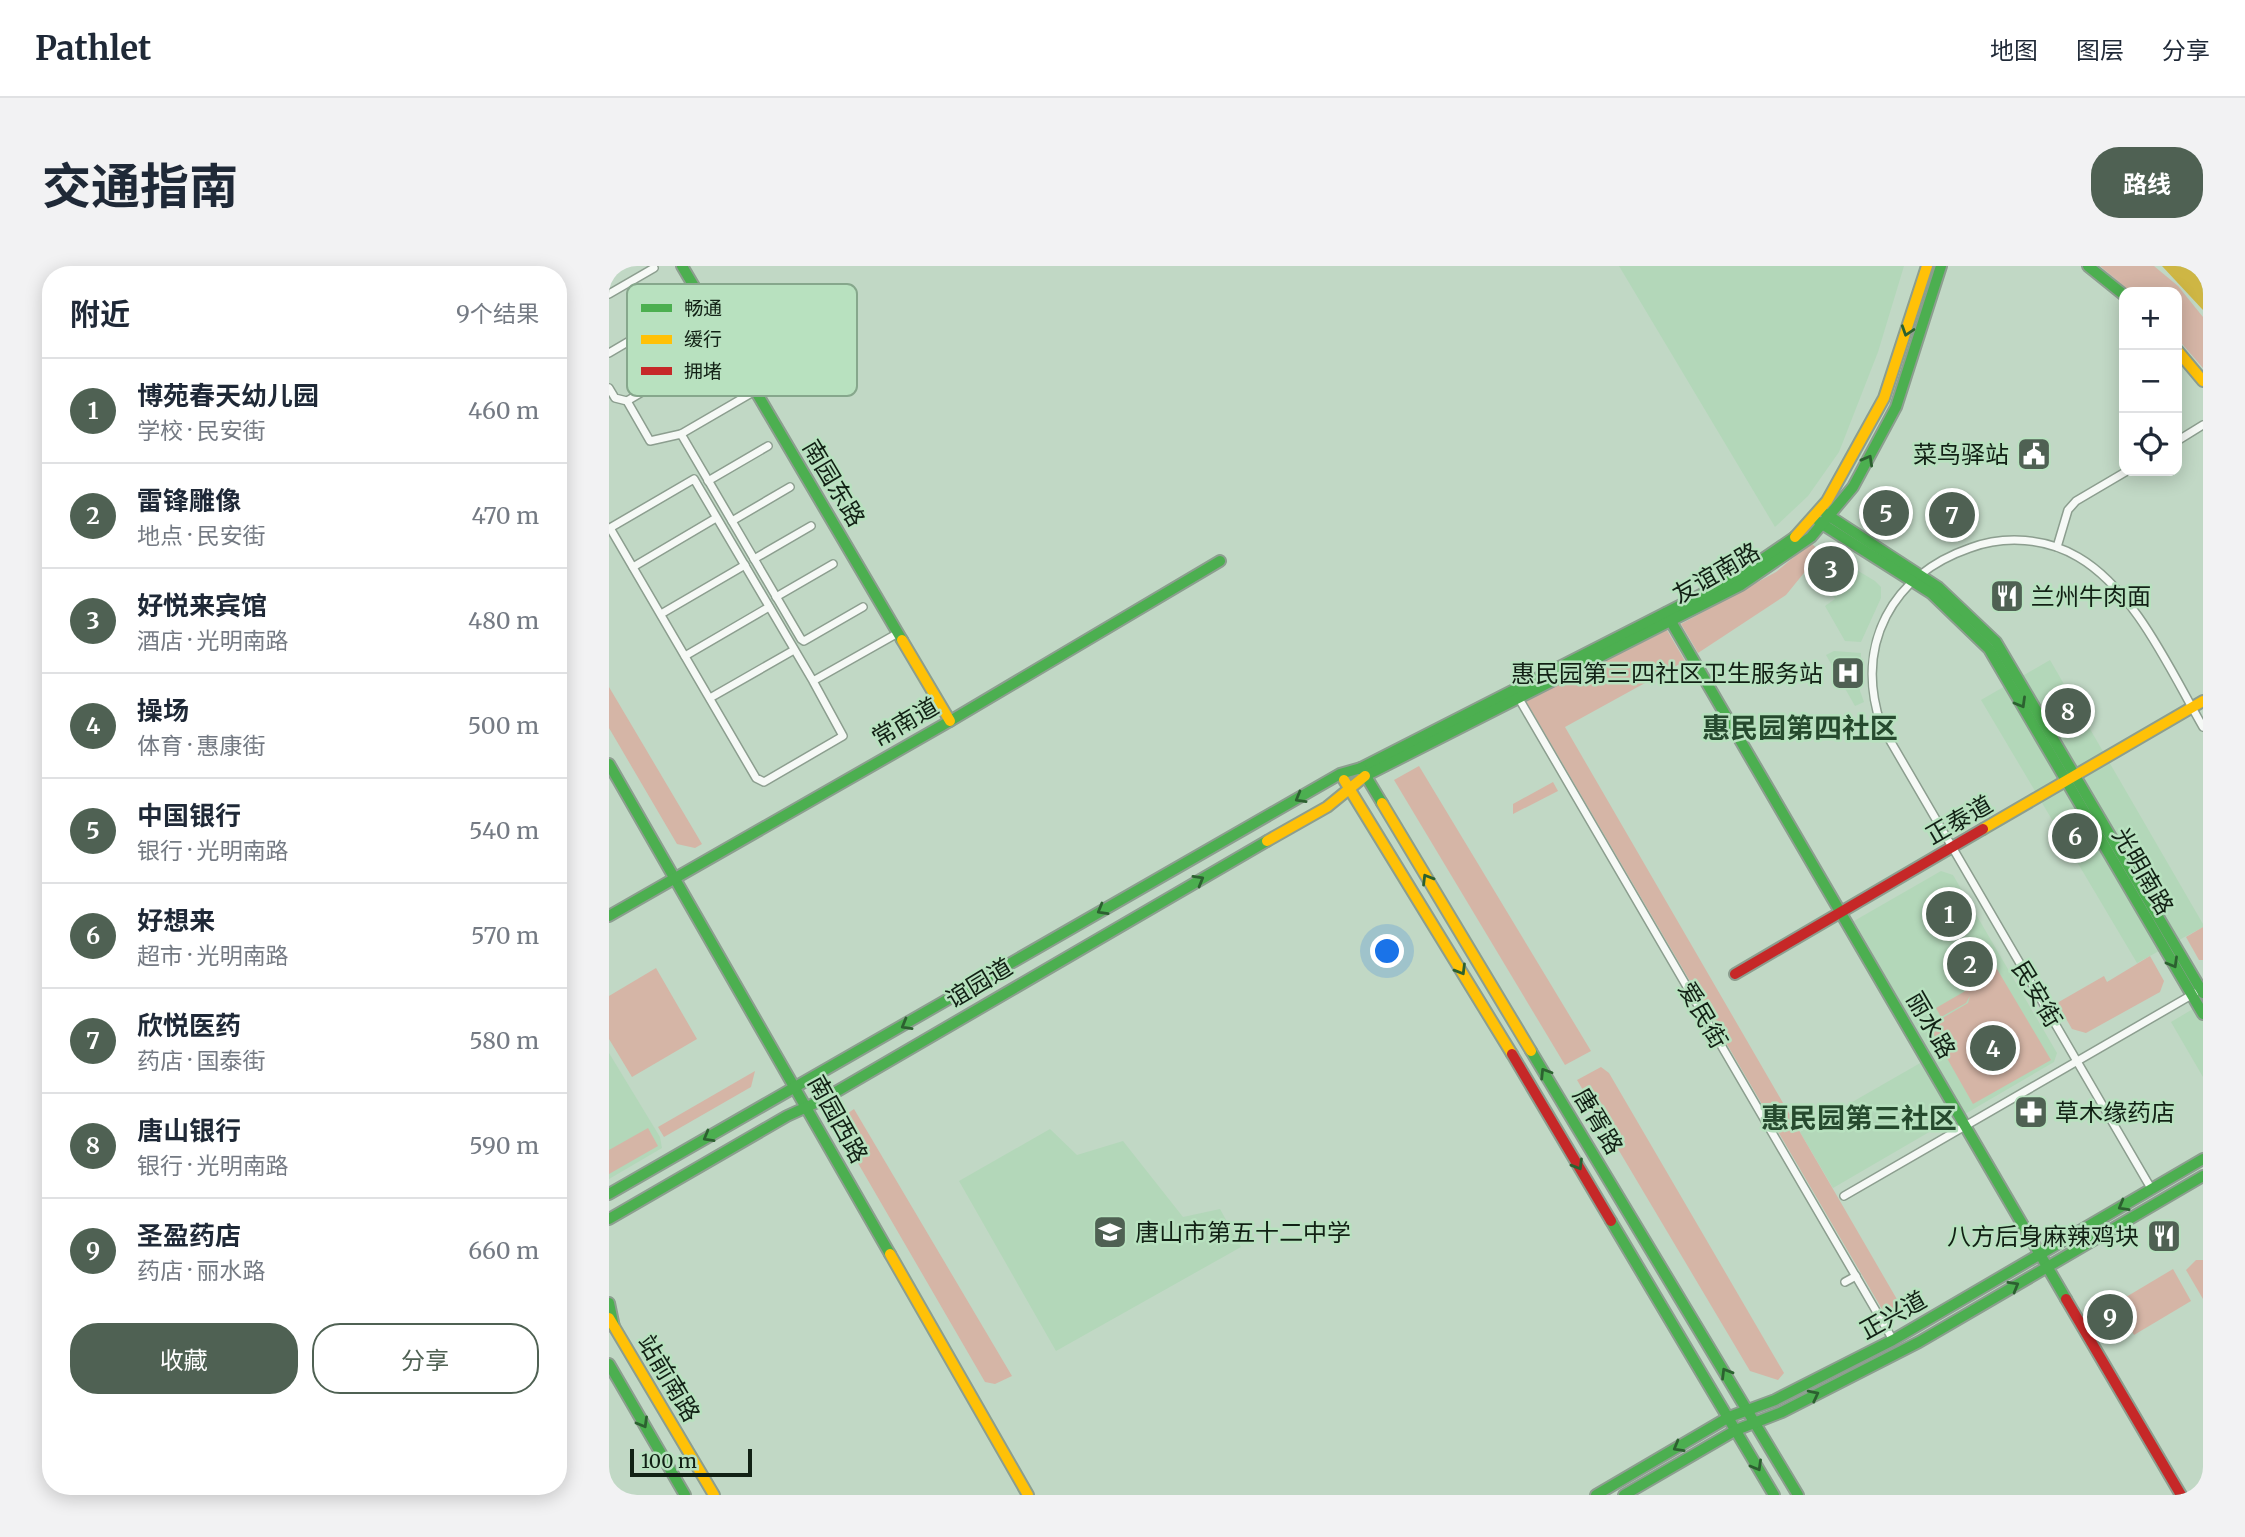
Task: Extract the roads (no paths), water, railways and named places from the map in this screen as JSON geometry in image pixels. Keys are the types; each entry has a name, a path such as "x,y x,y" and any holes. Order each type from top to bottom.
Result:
{"main road":[{"name":"南园东路","path":"682,266 693,284"},
{"name":"友谊南路","path":"1822,518 1884,398 1927,266"},
{"name":"友谊南路","path":"1363,772 1669,618 1769,557 1822,518 1853,487 1896,407 1941,266"},
{"path":"2088,266 2119,291"},
{"path":"2182,357 2203,381"},
{"name":"南园东路","path":"758,396 950,721"},
{"name":"光明南路","path":"1822,518 1917,575 1978,621 1996,642 2072,779 2200,991 2203,1014"},
{"name":"常南道","path":"609,916 950,721 1220,561"},
{"name":"丽水路","path":"1669,618 2181,1495"},
{"name":"正泰道","path":"1735,974 2203,701"},
{"name":"南园西路","path":"609,764 1028,1495"},
{"name":"谊园道","path":"609,1194 1340,774 1363,772"},
{"name":"谊园道","path":"609,1219 1327,807 1363,772"},
{"name":"唐胥路","path":"1363,772 1798,1495"},
{"name":"唐胥路","path":"1340,774 1774,1495"},
{"name":"正兴道","path":"1596,1495 1729,1417 1749,1410 1893,1340 2203,1159"},
{"name":"正兴道","path":"1624,1495 1737,1430 1781,1412 1919,1342 2203,1176"},
{"path":"609,1189 634,1180"},
{"path":"609,1228 633,1212 644,1199"},
{"name":"站前南路","path":"609,1303 612,1323 714,1495"},
{"name":"站前南路","path":"609,1364 685,1495"}],"street":[{"path":"609,294 654,268"},
{"path":"609,353 627,342"},
{"path":"609,387 612,400 627,401 636,396"},
{"path":"627,401 650,441 681,434 746,396"},
{"path":"2182,438 2203,425"},
{"path":"681,434 804,641 863,607"},
{"path":"708,481 768,446"},
{"path":"2057,547 2068,510 2076,502 2119,476"},
{"path":"694,479 745,565 843,736 764,782 756,778 610,528 694,479"},
{"path":"732,521 790,487"},
{"path":"633,567 716,518"},
{"path":"754,559 811,526"},
{"path":"1917,575 1956,553 1980,544 2027,541 2057,547 2078,557 2110,582 2133,609 2203,727"},
{"path":"776,597 833,564"},
{"path":"661,614 745,565"},
{"name":"民安街","path":"1917,575 1899,593 1880,629 1873,665 1874,702 1894,750 2152,1190"},
{"path":"685,656 769,607"},
{"path":"813,681 898,633"},
{"path":"710,698 794,650"},
{"name":"爱民街","path":"1516,693 1893,1340"},
{"path":"1844,1196 2200,991"},
{"path":"1845,1282 1856,1276"}],"place":[{"name":"菜鸟驿站","path":"2034,454"},
{"name":"中国银行","path":"1886,513"},
{"name":"欣悦医药","path":"1952,515"},
{"name":"好悦来宾馆","path":"1831,569"},
{"name":"兰州牛肉面","path":"2007,596"},
{"name":"惠民园第三四社区卫生服务站","path":"1848,673"},
{"name":"唐山银行","path":"2068,711"},
{"name":"好想来","path":"2075,836"},
{"name":"博苑春天幼儿园","path":"1949,914"},
{"name":"雷锋雕像","path":"1970,964"},
{"name":"操场","path":"1993,1048"},
{"name":"草木缘药店","path":"2031,1112"},
{"name":"唐山市第五十二中学","path":"1110,1232"},
{"name":"八方后身麻辣鸡块","path":"2164,1236"},
{"name":"圣盈药店","path":"2110,1317"}],"district":[{"name":"惠民园第四社区","path":"1800,728"},
{"name":"惠民园第三社区","path":"1859,1118"}]}
